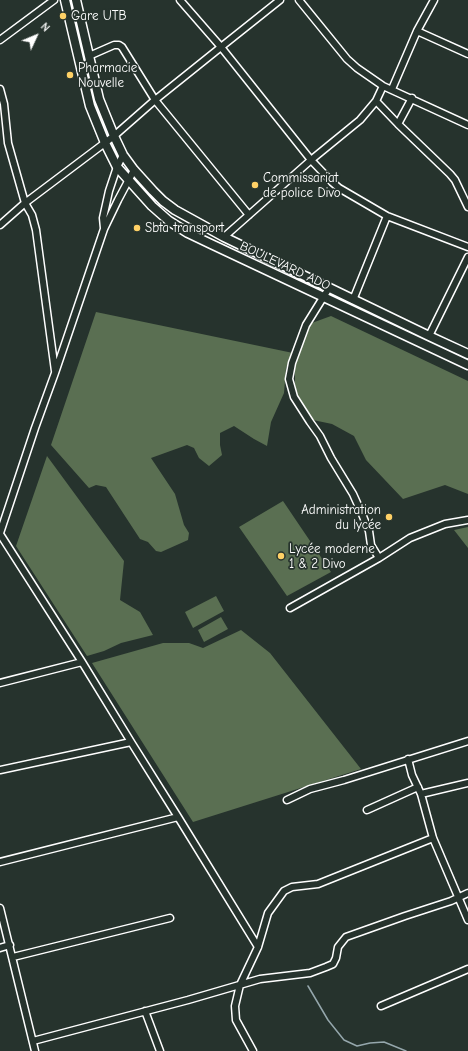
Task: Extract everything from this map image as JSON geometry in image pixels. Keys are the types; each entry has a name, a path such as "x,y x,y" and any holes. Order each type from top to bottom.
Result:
{"main road":[{"name":"BOULEVARD ADO","path":"65,0 90,106 105,143 117,167 152,206 169,221 188,233 468,365"},
{"name":"BOULEVARD ADO","path":"76,0 99,99 123,156 153,191 169,206 224,237 468,354"}],"street":[{"path":"0,40 54,0"},
{"path":"180,0 221,47 311,160 339,188 387,216 468,247"},
{"path":"0,225 25,203 114,136 155,100 280,0"},
{"path":"299,0 347,59 357,68 383,86 468,125"},
{"path":"392,89 417,31 434,0"},
{"path":"417,31 468,54"},
{"path":"89,56 114,45 119,45 122,47 155,100 249,215"},
{"path":"224,237 311,160 360,120 376,101 383,86"},
{"path":"0,89 4,104 8,143 25,203 32,215 36,230 55,373"},
{"path":"398,124 412,98"},
{"path":"376,101 450,174 455,180 468,207"},
{"path":"104,229 104,209 117,167 123,156"},
{"path":"134,170 104,229 0,534 82,662 258,947"},
{"path":"353,300 387,216"},
{"path":"429,336 468,257"},
{"path":"329,288 306,325 292,363 290,379 294,397 320,436 331,458 353,494 369,531 371,545 379,558"},
{"path":"0,513 4,520"},
{"path":"290,608 379,558 410,538 445,524 468,520"},
{"path":"0,683 82,662"},
{"path":"286,800 310,789 344,780 468,741"},
{"path":"0,770 131,742"},
{"path":"408,759 412,775 421,794 433,838 468,920"},
{"path":"421,794 468,783"},
{"path":"367,810 418,787"},
{"path":"0,862 178,817"},
{"path":"253,1051 236,1020 235,1006 240,985 258,947 268,913 284,891 292,887 318,884 433,838"},
{"path":"33,1041 188,1000 260,979 310,973 326,968 333,964 338,947 346,937 451,901 468,893"},
{"path":"0,908 35,1051"},
{"path":"13,958 170,918"},
{"path":"0,948 10,945"},
{"path":"381,1006 468,969"},
{"path":"145,1011 160,1051"}],"green space":[{"path":"96,312 293,353 286,368 284,393 271,422 267,446 234,426 220,433 222,455 209,466 199,458 194,448 187,445 151,458 175,494 184,525 189,533 188,540 161,552 156,551 148,542 140,539 106,487 96,485 89,488 51,445"},
{"path":"331,316 468,381 468,494 445,485 403,499 366,460 354,436 332,424 313,420 298,400 295,384 295,369 298,355 309,324"},
{"path":"47,456 124,561 120,600 140,612 153,635 121,643 104,651 87,656 16,546"},
{"path":"283,501 331,572 287,596 239,527"},
{"path":"468,527 468,548 454,530"},
{"path":"216,596 224,611 193,628 185,612"},
{"path":"221,617 228,629 204,642 198,630"},
{"path":"241,630 270,653 361,769 193,822 92,663 163,643 189,643 203,648"}],"waterway":[{"path":"308,986 328,1020 344,1040 357,1046 384,1042 406,1051"}],"place":[{"name":"Gare UTB","path":"63,16"},
{"name":"Pharmacie Nouvelle","path":"70,75"},
{"name":"Commissariat de police Divo","path":"255,185"},
{"name":"Sbta transport","path":"137,228"},
{"name":"Administration du lycée","path":"389,517"},
{"name":"Lycée moderne 1 & 2 Divo","path":"281,556"}]}
